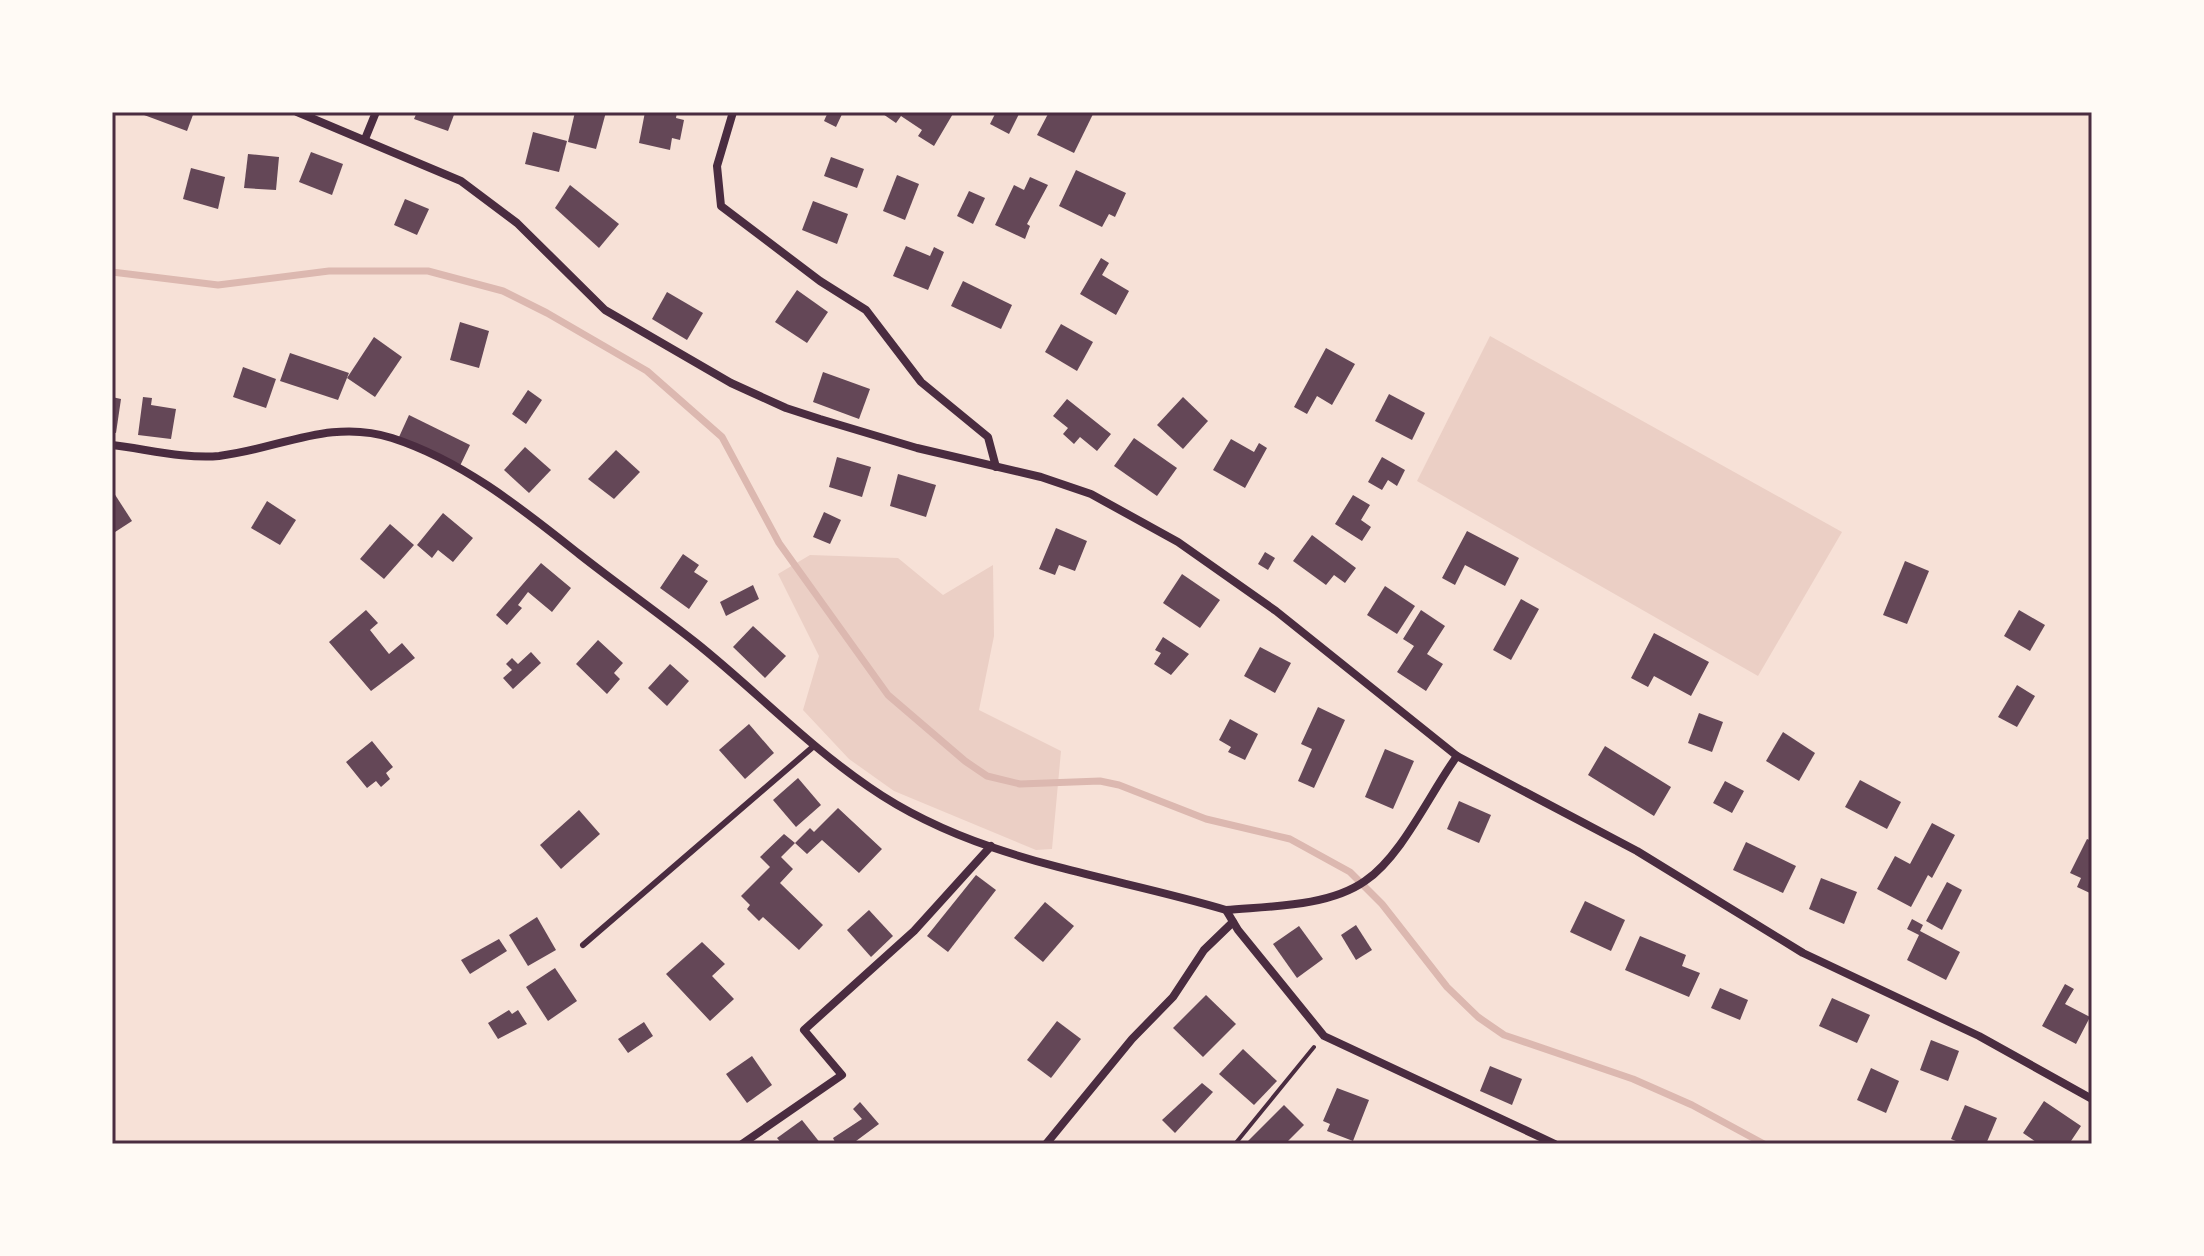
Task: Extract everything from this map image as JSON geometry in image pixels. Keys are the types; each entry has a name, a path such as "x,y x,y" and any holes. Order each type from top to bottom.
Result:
{"street":[{"path":"297,112 461,181 489,198 605,310 731,383 798,412 1041,477 1091,494 1178,542 1276,611 1457,756 1637,851 1803,953 1979,1036 2092,1099"},
{"path":"365,139 376,112"},
{"path":"733,112 725,129 717,166 721,206 820,281 866,310 921,382 988,437 996,467"},
{"path":"112,445 215,456 246,452 308,433 362,430 425,451 485,482 695,642 814,746 872,789 942,827 991,846 1117,884 1226,910 1332,896 1365,881 1399,842 1457,756"},
{"path":"742,1144 842,1075 804,1030 914,931 991,846"},
{"path":"1226,910 1324,1036 1555,1144"},
{"path":"1046,1144 1132,1039 1173,997 1204,950 1233,922"}],"lane":[{"path":"583,945 814,746"}],"path":[{"path":"1235,1144 1324,1036"}],"shaded area":[{"path":"1490,336 1842,532 1758,676 1417,481"},
{"path":"810,555 898,558 943,595 993,565 994,636 979,710 1061,751 1052,849 1036,850 894,791 849,759 803,710 819,656 778,574"}],"building":[{"path":"136,112 194,112 187,131"},
{"path":"417,112 455,112 448,131 414,119"},
{"path":"575,112 606,112 596,149 568,142"},
{"path":"645,112 677,112 676,118 684,120 680,140 672,138 670,150 639,143"},
{"path":"828,112 843,112 836,127 824,121"},
{"path":"880,112 954,112 934,146 918,136 922,130 901,116 896,123"},
{"path":"996,112 1020,112 1009,134 990,124"},
{"path":"1049,112 1094,112 1074,153 1037,135"},
{"path":"533,132 567,141 559,172 525,164"},
{"path":"311,152 343,164 332,195 299,182"},
{"path":"248,154 279,157 276,190 244,188"},
{"path":"831,157 864,169 857,188 824,176"},
{"path":"191,168 225,177 218,209 183,199"},
{"path":"1076,170 1126,193 1115,217 1109,214 1102,227 1059,206"},
{"path":"897,175 919,184 905,220 883,211"},
{"path":"1030,177 1048,185 1027,224 1030,226 1025,239 995,225 1014,185 1024,190"},
{"path":"570,185 619,224 599,248 555,208"},
{"path":"969,191 985,198 973,224 957,216"},
{"path":"405,199 429,209 417,235 394,225"},
{"path":"813,201 848,214 837,244 802,230"},
{"path":"906,246 930,256 934,247 944,252 928,290 893,276"},
{"path":"1101,258 1109,263 1102,275 1129,291 1116,315 1080,294"},
{"path":"963,281 1012,305 1001,329 951,306"},
{"path":"797,290 828,312 807,343 775,322"},
{"path":"667,292 703,313 687,340 652,319"},
{"path":"460,322 489,331 479,368 450,360"},
{"path":"1061,324 1093,342 1077,371 1045,352"},
{"path":"374,337 402,357 375,397 347,378"},
{"path":"1326,348 1355,364 1332,405 1317,396 1307,414 1294,407"},
{"path":"290,353 349,373 338,400 280,381"},
{"path":"243,367 276,379 266,408 233,397"},
{"path":"823,372 870,389 859,419 813,402"},
{"path":"528,390 542,400 526,424 512,414"},
{"path":"1389,394 1425,413 1412,440 1375,421"},
{"path":"112,397 121,399 116,433 112,432"},
{"path":"143,397 152,398 151,405 176,409 171,439 138,435"},
{"path":"1183,397 1208,421 1183,449 1157,425"},
{"path":"1067,399 1111,434 1097,451 1080,437 1074,444 1063,434 1068,428 1053,416"},
{"path":"409,415 470,445 459,468 399,437"},
{"path":"1134,438 1177,468 1157,496 1114,466"},
{"path":"1231,439 1254,452 1259,443 1267,448 1245,488 1213,470"},
{"path":"525,447 551,470 529,493 504,470"},
{"path":"616,450 640,472 614,499 588,479"},
{"path":"837,457 871,467 862,497 829,487"},
{"path":"1382,457 1405,470 1397,486 1388,480 1382,490 1368,482"},
{"path":"898,474 936,485 926,517 890,506"},
{"path":"112,490 132,521 112,534"},
{"path":"1353,495 1370,505 1361,520 1371,527 1362,541 1335,524"},
{"path":"267,501 296,520 280,545 251,528"},
{"path":"824,512 841,520 830,544 813,537"},
{"path":"443,513 473,538 453,562 438,550 432,558 417,545"},
{"path":"390,524 414,545 384,579 360,559"},
{"path":"1056,528 1087,541 1075,571 1059,565 1055,575 1039,569"},
{"path":"1467,531 1519,558 1505,586 1465,565 1455,585 1442,578"},
{"path":"1312,535 1356,568 1345,583 1334,575 1326,585 1293,561"},
{"path":"1265,552 1275,558 1268,570 1258,564"},
{"path":"683,554 699,565 694,572 708,581 689,609 660,588"},
{"path":"1905,561 1929,571 1907,624 1883,615"},
{"path":"541,563 571,588 552,612 528,592 518,605 522,608 507,625 496,615"},
{"path":"1182,574 1220,600 1200,628 1163,603"},
{"path":"753,585 759,599 726,616 720,602"},
{"path":"1385,586 1415,606 1397,634 1367,615"},
{"path":"1521,599 1539,609 1511,660 1493,650"},
{"path":"366,610 378,623 370,630 389,654 402,643 415,658 371,691 329,642"},
{"path":"1421,610 1445,626 1427,654 1443,664 1426,691 1397,672 1414,646 1403,639"},
{"path":"2019,610 2045,625 2030,651 2004,636"},
{"path":"753,626 786,656 765,678 733,647"},
{"path":"1654,633 1709,662 1691,696 1654,676 1648,687 1631,678"},
{"path":"1163,637 1189,654 1171,675 1154,664 1161,653 1155,650"},
{"path":"598,640 623,663 614,673 620,679 607,694 576,664"},
{"path":"1260,647 1291,663 1275,693 1244,676"},
{"path":"531,652 541,663 513,689 503,678 512,670 506,664 512,658 518,664"},
{"path":"670,664 689,681 667,706 648,688"},
{"path":"2017,685 2035,696 2017,727 1998,717"},
{"path":"1318,707 1345,720 1314,788 1298,781 1312,749 1301,744"},
{"path":"1699,713 1723,722 1712,752 1688,743"},
{"path":"1230,719 1258,734 1245,760 1228,752 1231,747 1219,740"},
{"path":"749,724 774,753 745,779 719,750"},
{"path":"1783,732 1815,753 1799,781 1766,761"},
{"path":"372,741 393,767 386,773 390,779 381,787 376,781 367,788 346,762"},
{"path":"1605,746 1671,787 1654,816 1588,775"},
{"path":"1385,749 1414,761 1393,809 1365,797"},
{"path":"798,778 821,805 796,827 773,800"},
{"path":"1860,780 1901,802 1887,829 1845,807"},
{"path":"1725,781 1744,791 1732,813 1713,803"},
{"path":"1459,801 1491,815 1479,843 1447,829"},
{"path":"838,808 882,849 859,873 822,840 807,854 795,843 810,828 814,832"},
{"path":"579,810 600,834 561,869 540,845"},
{"path":"1932,823 1955,835 1932,878 1928,875 1911,907 1877,889 1895,856 1910,864"},
{"path":"784,834 795,843 781,857 793,869 780,883 823,925 799,950 763,917 759,921 747,909 750,905 741,896 770,867 760,857"},
{"path":"2087,839 2092,841 2092,894 2077,887 2081,878 2070,873"},
{"path":"1746,842 1796,866 1783,893 1733,870"},
{"path":"976,875 996,890 948,952 927,936"},
{"path":"1821,878 1857,892 1844,924 1809,909"},
{"path":"1947,882 1962,890 1942,930 1926,921"},
{"path":"1585,901 1625,920 1611,951 1570,932"},
{"path":"1045,902 1074,926 1043,962 1014,938"},
{"path":"869,910 893,936 871,957 847,930"},
{"path":"537,917 556,950 528,966 509,935"},
{"path":"1912,919 1923,925 1920,931 1960,952 1946,980 1907,960 1919,935 1907,929"},
{"path":"1356,925 1372,950 1356,960 1341,935"},
{"path":"1299,926 1323,959 1297,978 1273,944"},
{"path":"1640,936 1686,955 1682,966 1700,973 1689,997 1625,970"},
{"path":"499,939 507,951 470,974 461,960"},
{"path":"702,942 725,964 712,976 734,999 710,1021 666,974"},
{"path":"555,968 577,1001 548,1021 526,987"},
{"path":"2065,984 2074,989 2065,1004 2090,1017 2076,1044 2042,1026"},
{"path":"1720,988 1748,1000 1740,1020 1711,1008"},
{"path":"1206,995 1236,1024 1203,1057 1173,1028"},
{"path":"1832,998 1870,1015 1857,1043 1819,1026"},
{"path":"509,1010 512,1014 518,1010 527,1024 498,1039 488,1023"},
{"path":"1057,1021 1081,1039 1051,1078 1027,1060"},
{"path":"644,1022 653,1036 628,1053 618,1039"},
{"path":"1931,1040 1959,1051 1948,1081 1920,1070"},
{"path":"1243,1049 1277,1081 1254,1105 1219,1074"},
{"path":"752,1056 772,1085 747,1103 726,1074"},
{"path":"1490,1066 1522,1079 1512,1105 1480,1091"},
{"path":"1871,1068 1899,1081 1886,1113 1857,1100"},
{"path":"1202,1083 1213,1092 1175,1133 1162,1120"},
{"path":"1337,1088 1369,1100 1353,1141 1327,1131 1330,1124 1323,1121"},
{"path":"2044,1101 2081,1126 2069,1144 2052,1141 2039,1144 2023,1133"},
{"path":"860,1102 879,1124 852,1144 836,1144 833,1138 862,1119 853,1109"},
{"path":"1284,1105 1304,1125 1285,1144 1245,1144"},
{"path":"1965,1105 1997,1118 1986,1144 1963,1144 1951,1139"},
{"path":"802,1120 821,1144 782,1144 777,1138"}],"waterway":[{"path":"112,272 218,285 329,271 428,271 503,291 547,313 647,371 722,437 779,543 888,695 965,761 987,776 1020,784 1100,781 1119,785 1206,819 1290,839 1350,872 1382,904 1447,987 1478,1017 1504,1035 1633,1079 1692,1105 1764,1144"}]}
